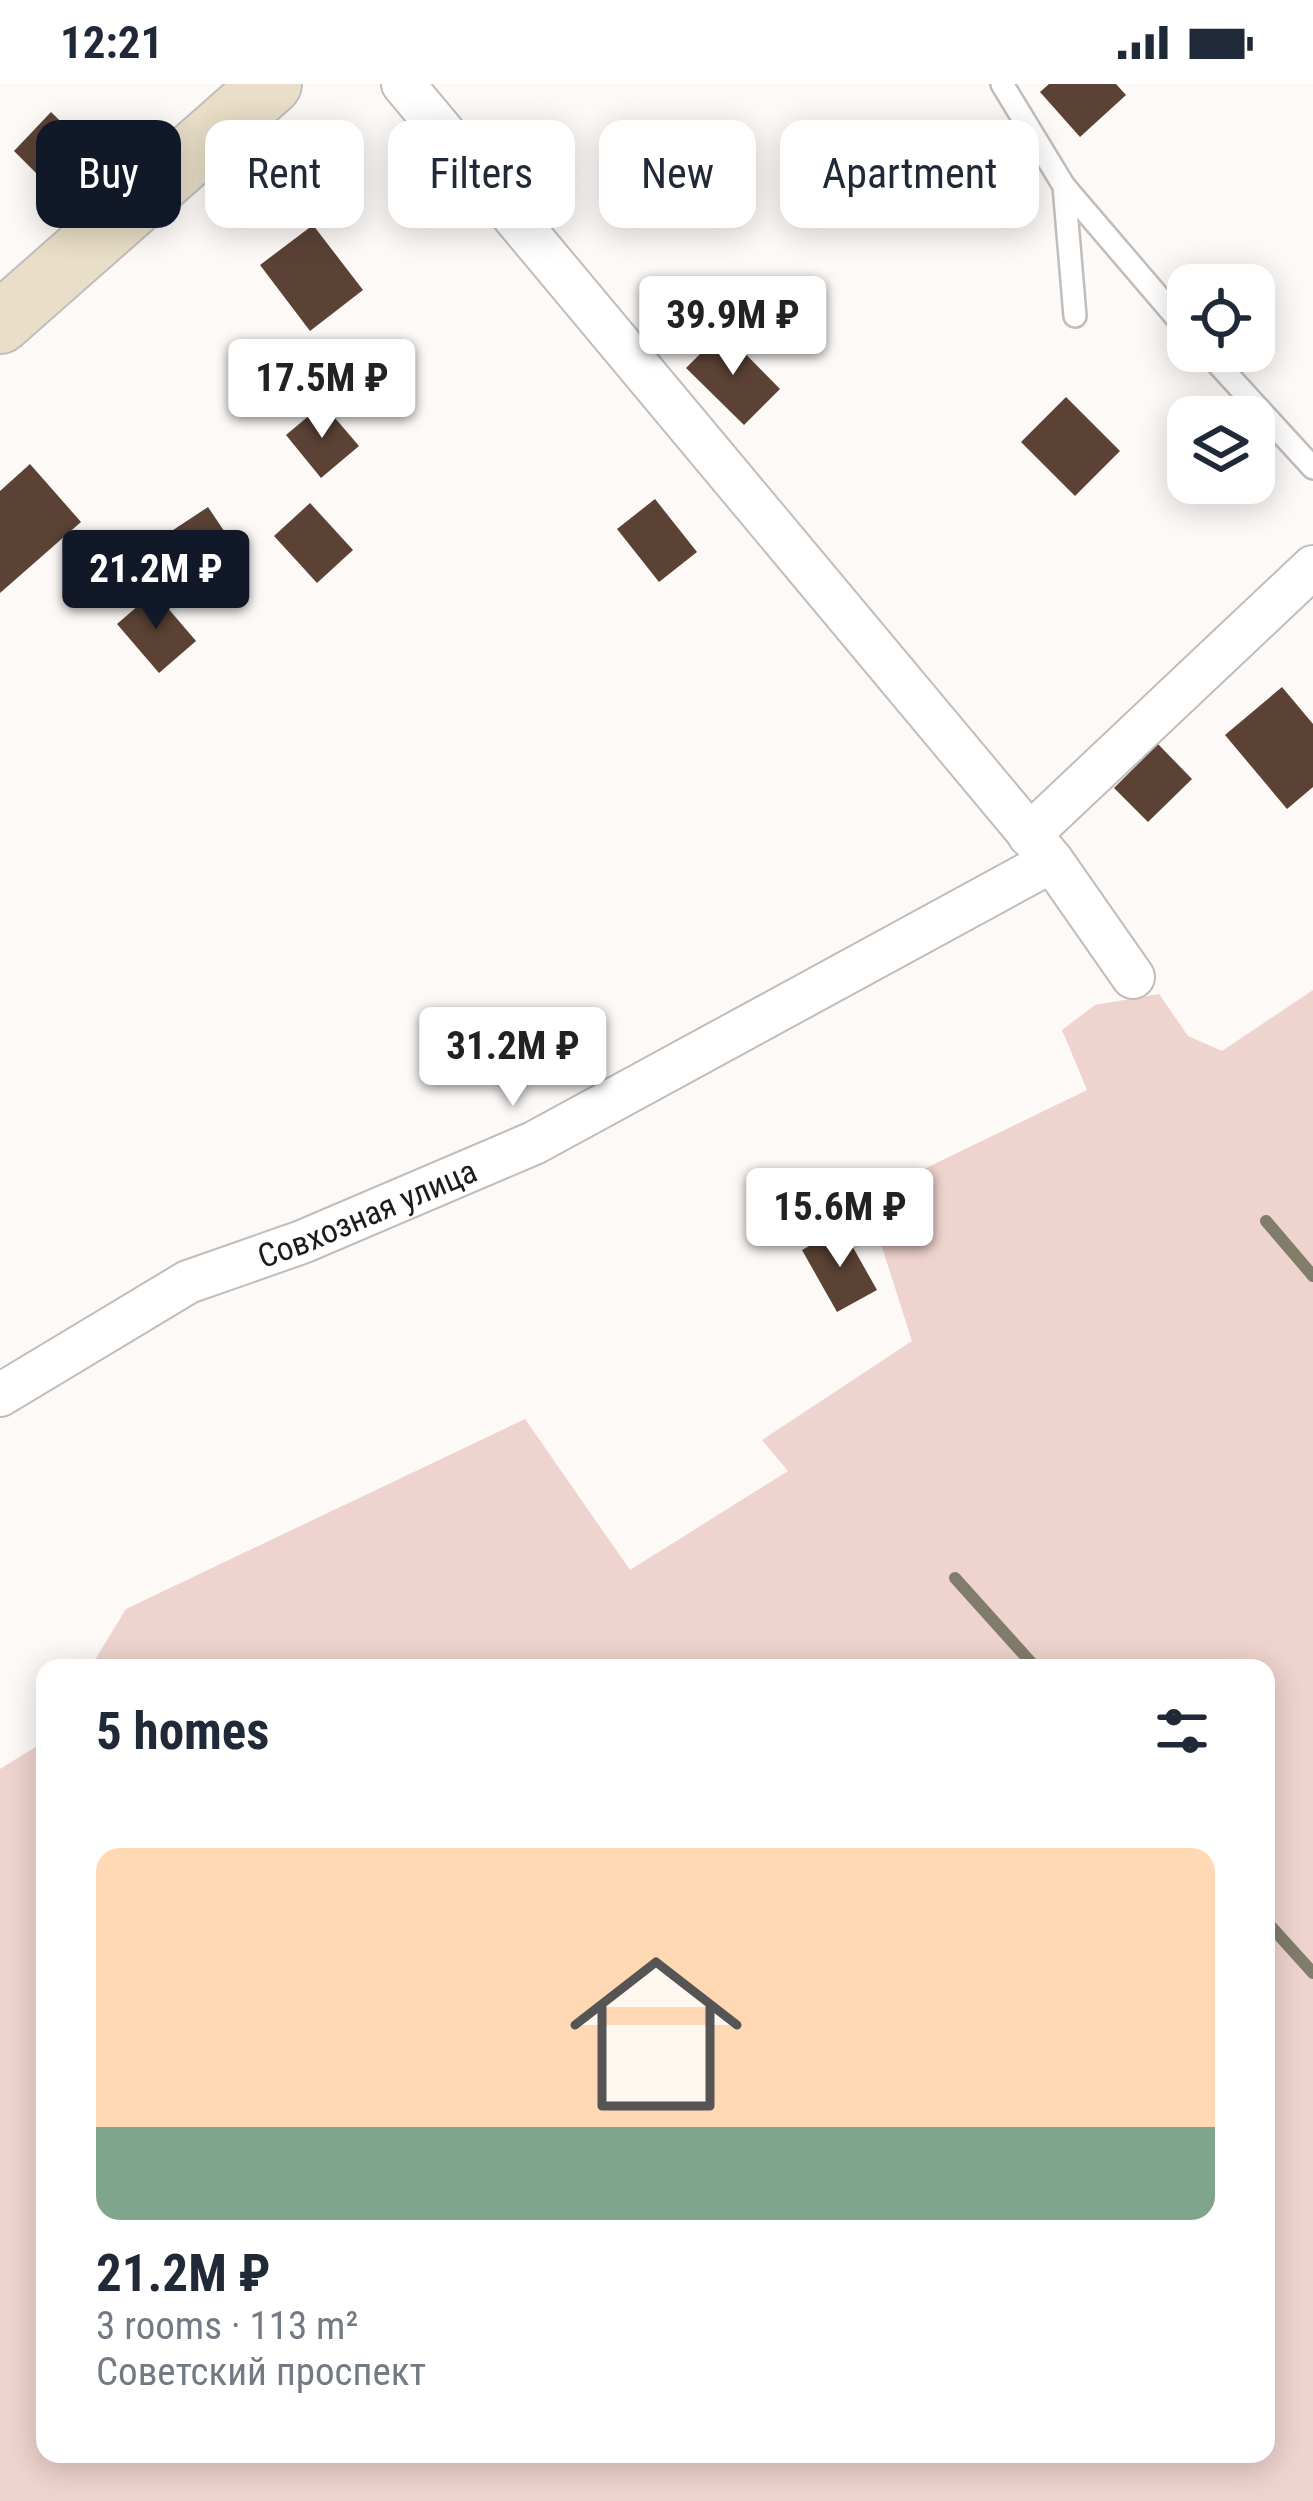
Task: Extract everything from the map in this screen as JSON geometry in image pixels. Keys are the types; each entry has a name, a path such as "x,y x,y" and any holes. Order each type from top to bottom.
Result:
{"street":[{"path":"0,323 272,84"},
{"path":"403,84 1041,848 1133,977"},
{"name":"Совхозная улица","path":"0,1395 188,1282 302,1242 534,1142 1041,848 1313,567"}],"lane":[{"path":"1002,84 1064,186 1167,306"},
{"path":"1064,186 1075,316"},
{"path":"1225,372 1313,469"}],"shaded area":[{"path":"1313,990 1313,2501 0,2501 0,1769 36,1747 36,2463 1275,2463 1275,1659 95,1659 126,1609 525,1419 630,1570 788,1471 762,1440 912,1341 866,1197 1087,1090 1062,1030 1095,1005 1159,994 1188,1036 1222,1051"}],"building":[{"path":"1049,84 1116,84 1126,95 1080,137 1040,92"},
{"path":"36,128 36,173 14,151"},
{"path":"315,228 363,290 310,331 260,265"},
{"path":"723,331 780,389 744,425 686,368"},
{"path":"1066,397 1120,451 1075,496 1021,442"},
{"path":"323,404 359,446 321,478 286,435"},
{"path":"30,464 81,522 0,593 0,491"},
{"path":"655,499 697,552 659,582 617,529"},
{"path":"310,503 353,550 317,583 274,536"},
{"path":"208,507 245,562 198,594 161,538"},
{"path":"154,592 196,641 159,673 117,624"},
{"path":"1282,687 1313,724 1313,787 1287,809 1225,735"},
{"path":"1158,744 1192,779 1148,822 1114,788"},
{"path":"842,1228 877,1290 837,1312 802,1250"}],"waterway":[{"path":"1266,1221 1313,1276"},
{"path":"955,1578 1028,1659"},
{"path":"1275,1931 1313,1973"}]}
